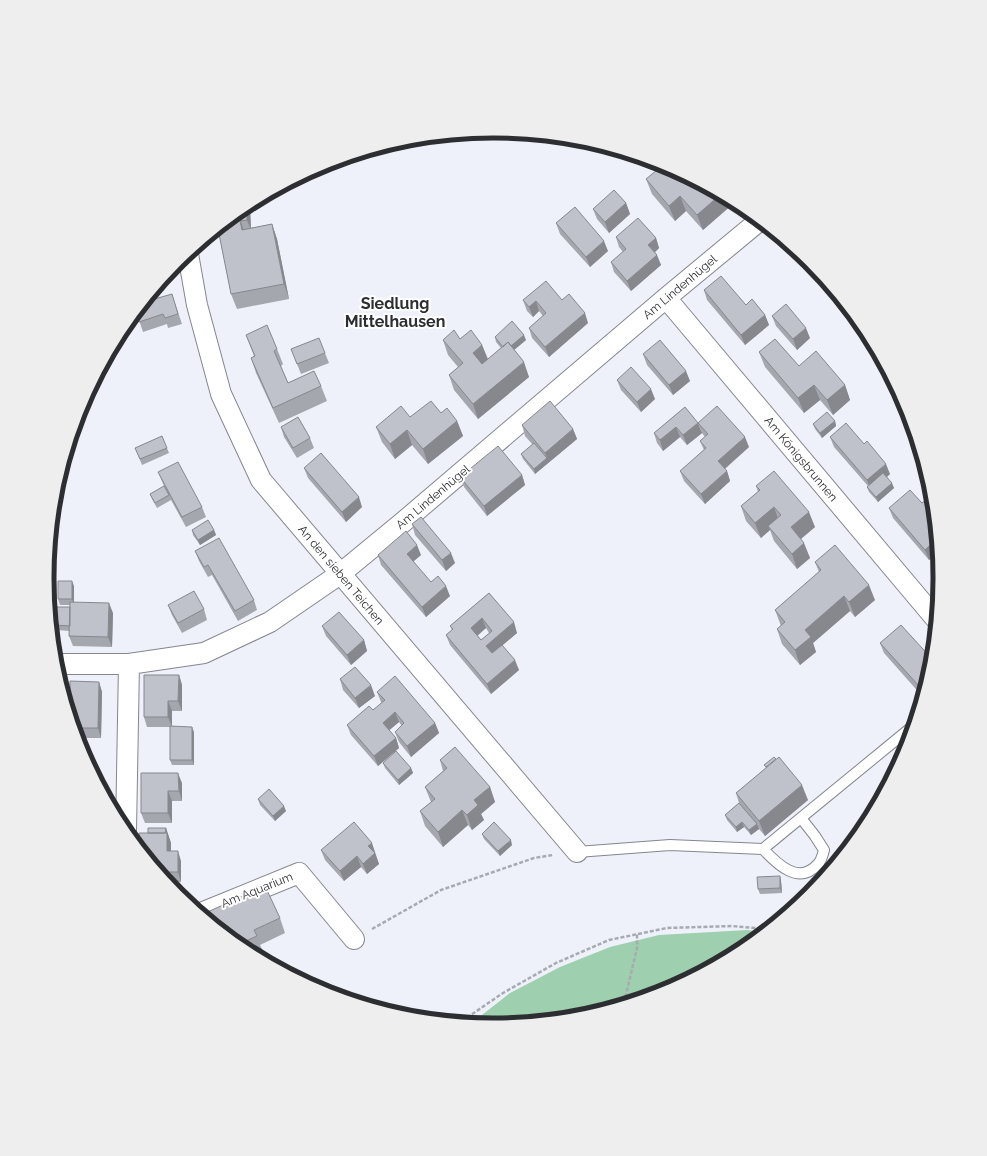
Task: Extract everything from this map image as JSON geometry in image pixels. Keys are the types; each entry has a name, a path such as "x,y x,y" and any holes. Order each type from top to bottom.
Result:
{"street":[{"name":"Am Lindenhügel","path":"62,664 129,664 204,653 270,622 340,574 755,225"},
{"name":"An den sieben Teichen","path":"189,261 197,305 222,394 261,480 577,852"},
{"name":"Am Königsbrunnen","path":"666,298 931,614"},
{"path":"126,819 129,664"},
{"name":"Am Aquarium","path":"207,911 298,873 354,939"}],"lane":[{"path":"577,852 670,845 763,849 905,733"},
{"path":"763,849 783,869 796,873 807,872 819,864 824,850 801,818"}],"path":[{"path":"354,939 441,890 534,858 577,852"},
{"path":"468,1017 502,993 556,963 609,940 667,928 732,926 759,928"},
{"path":"625,997 637,948 637,934"}],"green space":[{"path":"747,930 755,931 713,959 688,972 662,984 607,1003 551,1014 522,1017 479,1017 510,993 560,967 610,947 659,935"}],"building":[{"path":"657,170 716,199 697,215 680,196 669,206 646,179"},
{"path":"614,190 626,203 605,222 593,209"},
{"path":"575,207 604,241 586,257 556,223"},
{"path":"247,214 247,220 240,221 240,219"},
{"path":"638,218 656,238 648,245 657,255 627,281 611,262 626,249 616,237"},
{"path":"240,219 242,230 272,224 284,284 231,294 219,235"},
{"path":"721,276 746,305 752,299 765,315 741,335 704,290"},
{"path":"546,281 562,300 569,294 585,313 545,347 529,328 546,313 536,301 529,307 523,300"},
{"path":"172,294 178,314 165,318 163,314 139,322 138,320 154,299"},
{"path":"786,304 806,328 793,339 772,316"},
{"path":"512,321 524,335 511,346 508,342 503,347 495,337"},
{"path":"267,325 277,349 274,351 288,383 314,371 321,386 273,408 251,358 255,356 246,335"},
{"path":"454,330 460,339 471,330 482,345 473,353 482,364 508,342 524,362 473,404 449,375 463,363 443,340"},
{"path":"319,338 325,353 297,364 291,349"},
{"path":"775,339 799,366 816,351 845,385 827,400 814,385 798,398 759,352"},
{"path":"660,340 686,371 669,385 643,354"},
{"path":"631,367 651,389 637,402 617,380"},
{"path":"431,401 441,413 447,408 457,421 423,449 407,430 390,444 376,427 401,406 410,417"},
{"path":"550,401 573,429 545,453 522,425"},
{"path":"717,406 745,437 718,461 727,471 701,494 680,471 706,448 700,441 708,434 698,423"},
{"path":"685,407 698,423 683,435 676,427 660,440 654,433"},
{"path":"827,412 835,421 820,433 813,424"},
{"path":"298,417 310,438 293,448 281,427"},
{"path":"846,423 864,444 867,441 886,464 867,480 830,437"},
{"path":"162,436 167,448 140,459 135,448"},
{"path":"534,443 547,458 534,469 521,454"},
{"path":"498,446 522,475 484,506 460,477"},
{"path":"321,453 359,497 342,512 304,468"},
{"path":"178,462 202,507 182,517 158,472"},
{"path":"774,471 809,512 791,527 804,543 792,554 768,526 781,515 774,507 755,523 741,506 760,490 756,486"},
{"path":"883,473 892,483 876,497 867,487"},
{"path":"164,486 169,495 155,503 150,494"},
{"path":"910,490 922,503 926,500 931,544 925,550 889,508"},
{"path":"421,517 451,553 442,560 412,524"},
{"path":"208,520 214,530 198,540 192,530"},
{"path":"406,531 417,545 407,554 431,582 438,576 446,586 422,607 378,555"},
{"path":"219,538 254,600 235,611 208,565 204,567 195,551"},
{"path":"835,545 869,585 849,602 844,596 805,630 811,637 795,650 777,629 785,622 775,610 821,570 815,562"},
{"path":"58,581 72,581 72,599 58,599"},
{"path":"194,591 204,609 178,623 168,605"},
{"path":"489,593 514,622 486,646 492,653 502,645 515,660 487,684 446,635 453,629 450,626","holes":["482,618 492,631 481,640 471,628"]},
{"path":"70,602 109,603 108,637 69,636"},
{"path":"55,607 70,607 70,626 57,625"},
{"path":"339,612 364,640 347,655 322,626"},
{"path":"901,625 927,653 920,685 919,686 880,643"},
{"path":"355,667 371,685 355,698 340,679"},
{"path":"144,675 179,675 178,701 168,701 168,717 144,717"},
{"path":"395,676 435,723 407,746 395,732 404,723 395,712 383,723 396,738 374,756 347,725 369,706 373,710 385,700 377,692"},
{"path":"70,681 99,682 98,728 80,728 70,695"},
{"path":"170,726 192,727 192,760 170,760"},
{"path":"455,747 490,787 474,800 478,805 467,815 462,810 438,832 420,811 435,799 425,787 447,768 440,760"},
{"path":"396,751 411,768 398,780 383,763"},
{"path":"774,757 776,759 766,767 764,765"},
{"path":"779,757 802,785 759,821 736,793"},
{"path":"141,773 178,773 179,791 168,791 168,813 141,813"},
{"path":"269,789 284,806 273,816 258,799"},
{"path":"739,803 757,824 749,830 742,822 736,827 725,815"},
{"path":"354,822 372,843 368,846 375,853 363,864 357,856 340,871 321,850"},
{"path":"494,822 511,840 498,851 482,834"},
{"path":"148,828 166,828 165,833 148,833"},
{"path":"139,833 167,833 167,851 178,851 178,872 167,872 139,838"},
{"path":"780,876 780,888 758,889 757,877"},
{"path":"265,886 280,918 254,930 257,936 246,941 226,927 208,912"}],"district":[{"name":"Siedlung Mittelhausen","path":"395,312"}]}
